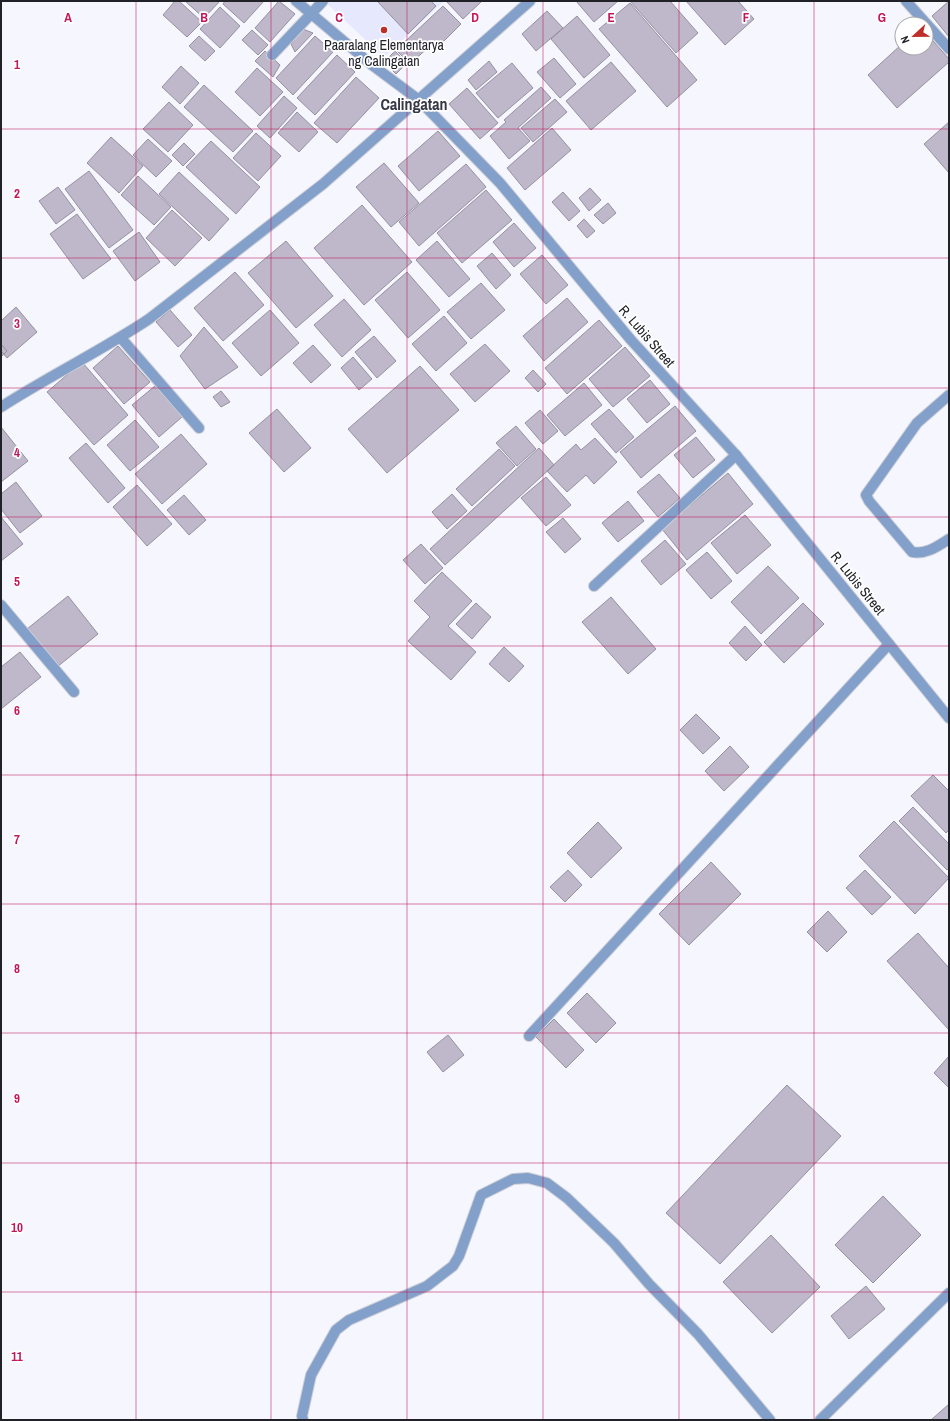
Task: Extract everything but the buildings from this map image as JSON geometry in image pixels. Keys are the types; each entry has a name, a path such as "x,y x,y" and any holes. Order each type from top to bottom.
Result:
{"street":[{"name":"R. Lubis Street","path":"296,1 372,65 419,100 500,183 631,340 736,455 949,718"},
{"path":"272,55 323,1"},
{"path":"1,407 43,380 121,338 149,319 323,184 530,1"},
{"path":"906,1 949,49"},
{"path":"121,338 199,428"},
{"path":"949,395 917,423 866,495 869,501 912,552 926,552 949,539"},
{"path":"594,586 736,455"},
{"path":"1,605 74,692"},
{"path":"529,1036 889,644"},
{"path":"303,1420 302,1416 311,1375 336,1330 349,1320 427,1286 453,1266 461,1251 481,1195 512,1179 528,1178 547,1183 567,1198 614,1243 649,1284 698,1334 770,1420"},
{"path":"820,1420 949,1293"}],"shaded area":[{"name":"Paaralang Elementarya ng Calingatan","path":"324,1 441,1 442,3 384,57"}],"place":[{"name":"Paaralang Elementarya ng Calingatan","path":"384,30"}],"district":[{"name":"Calingatan","path":"414,104"}]}
